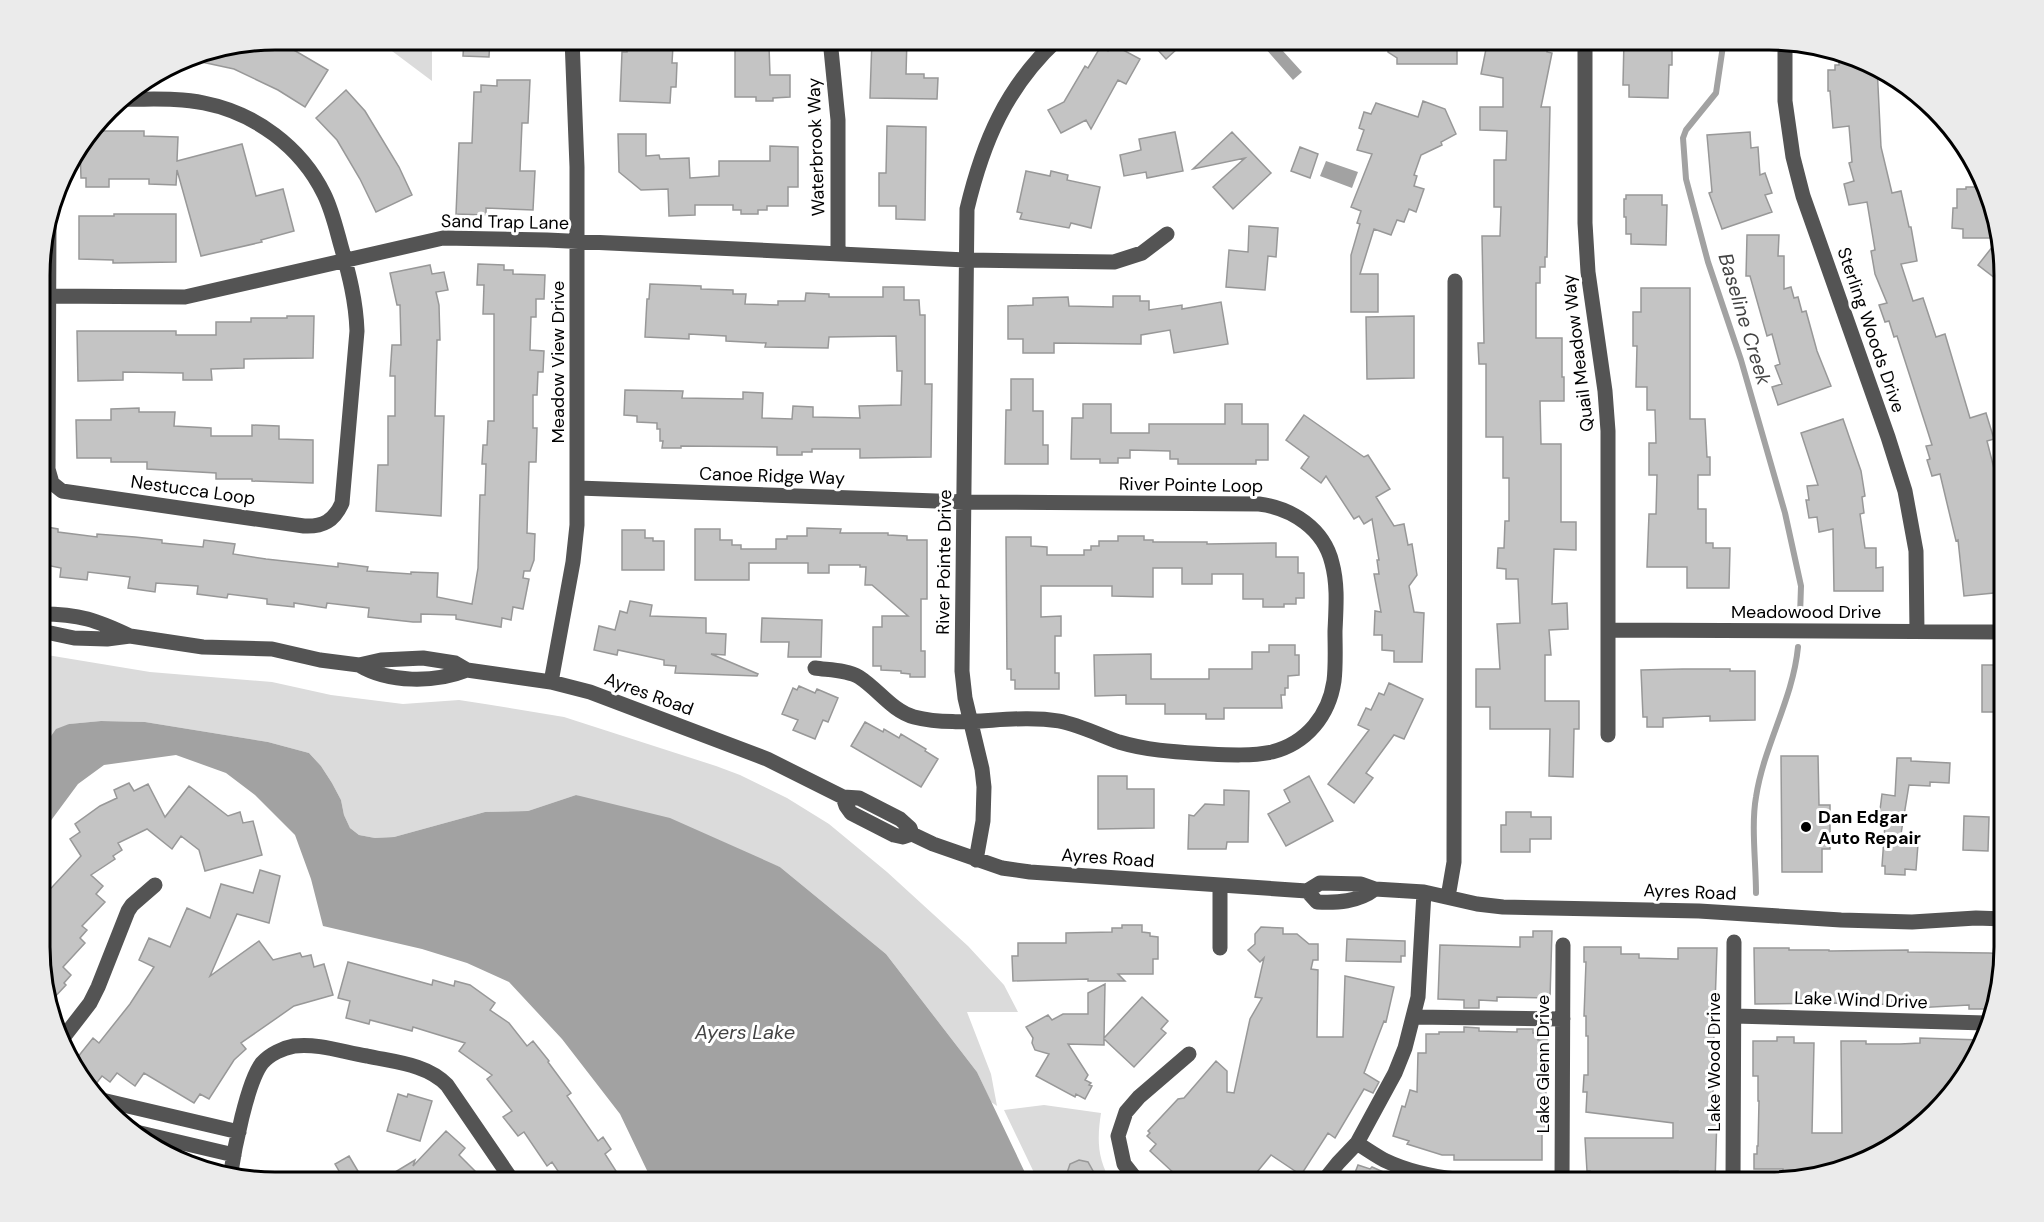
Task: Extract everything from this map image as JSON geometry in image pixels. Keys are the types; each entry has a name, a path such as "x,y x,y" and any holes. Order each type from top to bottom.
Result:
{"street":[{"name":"Meadow View Drive","path":"551,682 573,562 577,525 578,243 572,50"},
{"name":"Waterbrook Way","path":"831,50 838,120 838,254"},
{"name":"River Pointe Drive","path":"976,860 983,822 984,787 962,671 967,209 983,151 996,121 1011,93 1048,50"},
{"name":"Quail Meadow Way","path":"1585,50 1585,223 1588,272 1605,391 1608,431 1608,735"},
{"name":"Sterling Woods Drive","path":"1785,50 1785,101 1793,157 1803,196 1905,491 1916,551 1917,632"},
{"name":"Nestucca Loop","path":"50,483 62,491 304,526 317,526 329,521 338,513 342,503 357,331 356,307 332,214 323,194 289,146 274,134 243,116 206,103 133,99"},
{"path":"966,260 1114,262 1142,253 1167,234"},
{"name":"Sand Trap Lane","path":"50,296 185,297 442,238 547,240 966,260"},
{"path":"1448,897 1454,862 1455,281"},
{"name":"Canoe Ridge Way","path":"578,488 964,502"},
{"name":"River Pointe Loop","path":"815,668 855,675 873,687 901,712 911,716 932,720 1037,719 1059,721 1158,752 1240,755 1274,751 1297,741 1320,719 1327,707 1334,680 1336,592 1332,561 1324,545 1303,519 1286,510 1259,504 964,502"},
{"name":"Ayres Road","path":"50,614 75,615 130,636 203,647 272,649 320,660 359,665 381,660 423,658 454,663 467,670 551,682 590,693 767,759 843,797 851,813 894,835 903,837 912,834 933,844 1002,868 1030,872 1307,891 1320,883 1360,884 1375,889 1424,891 1477,904 1503,907 1699,911 1912,922 1994,919"},
{"name":"Meadowood Drive","path":"1608,630 1994,632"},
{"name":"Ayres Road","path":"50,633 74,638 108,639 130,636"},
{"path":"67,1033 90,1003 128,911 154,885"},
{"path":"1220,886 1220,948"},
{"path":"1331,1172 1357,1143 1395,1073 1405,1048 1419,984 1424,891"},
{"name":"Lake Wood Drive","path":"1732,1172 1734,942"},
{"name":"Lake Glenn Drive","path":"1562,1172 1563,945"},
{"name":"Lake Wind Drive","path":"1734,1016 1982,1023"},
{"path":"1413,1017 1563,1019"},
{"path":"232,1168 252,1082 263,1062 280,1050 292,1046 322,1047 423,1068 441,1078 507,1172"},
{"path":"1130,1172 1124,1164 1119,1136 1126,1112 1139,1096 1189,1054"},
{"path":"110,1102 239,1132"},
{"path":"149,1135 234,1155"},
{"path":"1357,1143 1385,1160 1421,1172"}],"shaded area":[{"path":"391,50 432,50 432,81"},
{"path":"50,655 150,672 272,682 331,695 403,704 459,700 564,717 740,775 787,798 829,824 887,872 968,946 1004,985 1018,1012 967,1012 991,1074 997,1106 991,1102 977,1072 886,954 780,867 576,795 528,811 485,812 394,837 375,838 359,835 350,828 341,800 332,783 309,753 268,742 145,722 101,721 69,724 50,742"},
{"path":"1044,1105 1101,1113 1099,1149 1106,1172 1034,1172 1004,1110"}],"water":[{"path":"1267,50 1282,50 1302,72 1293,80"},
{"path":"1326,161 1358,172 1352,188 1320,176"},
{"name":"Ayers Lake","path":"101,721 145,722 268,742 309,753 332,783 341,800 350,828 359,835 375,838 394,837 485,812 528,811 576,795 670,818 780,867 886,954 977,1072 1025,1172 648,1172 620,1114 562,1039 509,982 467,963 422,949 323,926 311,879 295,835 255,795 226,773 176,755 104,765 78,784 50,822 50,737 56,729 69,724"}],"building":[{"path":"294,50 328,70 305,107 278,90 234,69 200,62 245,51"},
{"path":"463,50 489,50 489,57 463,56"},
{"path":"627,50 673,50 672,63 677,63 676,87 671,87 670,103 620,101 622,52 627,52"},
{"path":"735,50 769,50 770,75 790,75 790,97 773,98 773,101 756,101 756,97 735,97"},
{"path":"872,50 907,50 906,74 924,74 924,78 938,78 937,99 870,98"},
{"path":"1099,50 1123,50 1140,59 1126,84 1118,80 1091,129 1086,120 1061,133 1048,110 1064,102 1085,66 1088,68"},
{"path":"1158,50 1176,50 1166,59"},
{"path":"1388,50 1457,50 1457,64 1397,64 1397,58"},
{"path":"1486,50 1547,50 1547,52 1552,53 1541,107 1550,107 1547,257 1545,257 1545,267 1540,267 1540,283 1536,283 1536,338 1562,338 1564,401 1540,401 1541,444 1561,444 1561,522 1576,522 1576,550 1554,549 1552,604 1567,603 1568,629 1549,630 1551,655 1545,655 1545,701 1579,701 1579,729 1574,729 1573,777 1549,776 1550,729 1490,729 1490,707 1476,707 1476,669 1500,669 1497,624 1520,623 1518,579 1506,579 1506,569 1497,568 1498,548 1504,548 1505,521 1509,521 1509,478 1503,478 1503,437 1486,437 1486,364 1479,364 1478,343 1484,343 1482,236 1500,236 1501,207 1494,207 1494,160 1506,160 1507,131 1480,130 1480,107 1503,107 1503,78 1481,74"},
{"path":"1624,50 1672,50 1668,98 1629,97 1629,85 1623,85"},
{"path":"1839,60 1878,78 1881,147 1892,193 1901,191 1917,261 1901,264 1913,301 1923,298 1936,337 1945,334 1970,418 1986,413 1994,439 1987,441 1994,469 1994,593 1964,596 1958,540 1956,541 1940,474 1932,476 1927,460 1930,459 1926,446 1932,445 1897,336 1894,337 1889,321 1885,322 1879,305 1887,303 1875,274 1871,251 1875,250 1867,202 1849,205 1844,184 1854,181 1849,163 1852,162 1849,126 1833,128 1830,91 1828,91 1828,70 1835,70 1835,65 1839,65"},
{"path":"497,80 530,80 528,123 522,123 520,171 535,171 533,210 486,208 486,215 456,214 459,143 472,143 474,92 481,92 481,85 497,86"},
{"path":"346,90 365,111 399,167 412,195 376,212 337,140 316,118"},
{"path":"1423,101 1445,109 1456,134 1441,142 1442,145 1421,155 1414,175 1417,176 1414,186 1424,189 1416,212 1409,209 1404,222 1397,220 1391,235 1374,229 1360,274 1378,274 1378,312 1351,312 1351,255 1360,224 1357,223 1361,211 1351,207 1372,154 1357,150 1364,130 1359,128 1364,112 1371,114 1376,103 1418,117"},
{"path":"887,126 926,127 925,220 896,219 896,206 879,206 879,173 886,173"},
{"path":"101,131 144,131 144,136 178,137 177,161 242,144 256,196 283,189 294,231 261,240 262,242 201,256 177,170 176,185 149,184 149,179 109,179 109,187 86,187 86,178 81,178 80,161"},
{"path":"1175,132 1183,171 1147,178 1146,172 1124,176 1120,155 1141,150 1139,139"},
{"path":"1232,132 1271,173 1233,209 1213,187 1245,158 1193,169"},
{"path":"1750,132 1751,148 1758,147 1760,175 1765,173 1772,193 1765,195 1772,212 1722,229 1709,193 1712,192 1707,135"},
{"path":"618,134 646,134 646,156 659,155 660,159 689,158 690,178 719,176 719,161 770,161 770,146 798,147 798,187 788,187 788,206 767,206 767,210 758,210 758,214 741,214 741,210 733,210 733,205 695,205 695,215 669,216 668,189 641,190 619,172"},
{"path":"1300,147 1318,154 1310,178 1291,171"},
{"path":"1026,171 1050,176 1051,171 1068,175 1067,180 1100,187 1091,228 1071,223 1069,228 1020,219 1022,213 1017,212"},
{"path":"1966,187 1977,187 1983,202 1992,238 1963,238 1963,229 1952,228 1953,208 1957,208 1957,189 1966,189"},
{"path":"1626,195 1662,195 1662,205 1667,205 1666,245 1631,244 1631,234 1626,234 1626,217 1624,217"},
{"path":"114,214 176,214 176,262 113,263 113,260 79,259 79,216 114,216"},
{"path":"1249,226 1278,228 1276,257 1268,256 1265,290 1226,287 1229,250 1248,252"},
{"path":"1747,235 1779,235 1778,256 1784,256 1784,289 1791,287 1794,298 1798,297 1802,312 1806,311 1817,351 1831,386 1778,405 1772,387 1782,384 1775,366 1780,364 1772,334 1767,336 1750,276 1746,276"},
{"path":"1993,246 1993,246 1994,277 1978,265"},
{"path":"478,264 504,265 504,270 513,270 513,274 545,275 544,299 536,299 536,317 531,317 530,350 544,351 543,372 538,372 537,395 533,395 533,428 537,428 536,462 529,462 527,533 535,534 534,560 530,571 524,571 523,578 529,579 523,609 513,607 511,620 502,618 501,627 456,619 456,615 421,614 421,622 413,622 368,617 369,608 327,603 326,608 294,603 294,607 267,604 267,599 228,594 227,598 197,594 198,586 156,583 155,592 128,588 130,577 88,572 87,580 60,577 61,568 50,566 50,528 58,529 58,532 97,537 97,534 135,537 162,540 162,543 203,547 204,540 235,544 233,554 266,559 338,567 338,563 368,567 367,571 438,573 437,597 472,604 478,568 480,495 485,495 486,464 482,464 483,445 487,445 488,421 494,421 494,314 483,314 484,285 477,285"},
{"path":"430,265 432,274 444,272 448,290 436,292 439,305 440,340 437,340 435,416 444,416 441,516 376,511 378,465 388,465 388,416 395,416 395,376 390,376 392,345 401,345 400,305 397,305 390,273"},
{"path":"650,284 733,290 733,294 746,294 745,304 778,305 778,301 805,301 806,293 829,294 829,297 883,297 883,287 904,287 904,300 919,300 920,315 925,315 925,384 932,384 931,457 860,458 860,449 812,449 812,452 802,452 802,455 777,455 777,447 681,446 681,448 662,448 663,441 660,441 660,429 657,429 657,423 637,422 637,416 624,415 625,390 683,391 682,398 743,399 743,392 763,393 762,418 792,419 793,406 813,407 813,417 860,418 859,406 901,405 902,371 897,371 896,336 829,337 828,348 765,347 766,343 726,341 726,336 689,334 689,339 645,337"},
{"path":"1641,288 1690,288 1690,419 1705,419 1707,457 1710,457 1710,475 1698,475 1698,509 1706,509 1706,543 1713,543 1713,548 1730,548 1729,588 1687,588 1687,567 1647,567 1649,514 1656,514 1657,475 1649,475 1649,443 1656,443 1655,410 1647,410 1647,387 1636,387 1637,346 1633,346 1633,312 1641,312"},
{"path":"1113,296 1140,296 1140,301 1149,301 1149,310 1182,305 1182,309 1221,302 1228,344 1174,353 1170,330 1141,335 1141,344 1054,343 1054,353 1023,353 1023,339 1008,339 1008,306 1033,305 1033,298 1068,297 1069,306 1113,307"},
{"path":"287,316 314,316 313,358 244,359 244,368 211,369 212,380 183,380 183,373 123,372 123,380 78,381 77,331 176,331 176,335 216,335 216,322 251,322 251,318 287,318"},
{"path":"1414,316 1414,378 1367,379 1366,317"},
{"path":"1011,379 1033,379 1033,411 1043,411 1043,445 1048,445 1048,464 1005,464 1006,410 1011,410"},
{"path":"1083,404 1111,404 1111,433 1149,433 1149,424 1225,424 1225,404 1242,404 1242,424 1268,424 1268,460 1256,460 1256,464 1178,464 1178,459 1170,459 1170,451 1130,450 1130,458 1118,458 1118,463 1100,463 1100,459 1071,459 1072,418 1083,418"},
{"path":"139,408 139,412 175,412 174,426 211,428 211,436 252,436 252,425 279,426 279,439 313,440 313,483 216,479 216,473 147,469 147,462 111,462 111,458 77,458 76,420 111,420 111,409"},
{"path":"1304,415 1364,457 1368,455 1390,489 1376,497 1394,526 1404,524 1408,545 1412,544 1417,575 1409,586 1414,612 1424,613 1422,662 1394,662 1394,651 1382,650 1382,635 1374,635 1375,611 1381,612 1374,574 1379,574 1377,560 1379,560 1372,519 1364,524 1359,516 1354,519 1326,476 1321,483 1301,468 1309,457 1286,440"},
{"path":"1843,419 1861,471 1865,496 1862,497 1864,513 1860,514 1865,548 1876,548 1876,568 1883,567 1883,591 1834,591 1833,529 1819,532 1817,517 1809,518 1806,500 1809,500 1807,486 1818,485 1801,433"},
{"path":"807,528 841,529 840,533 888,533 888,535 907,536 907,540 927,540 927,599 921,599 921,651 925,651 925,677 910,677 910,674 901,673 901,671 881,670 881,666 873,666 873,627 882,627 882,616 908,616 872,585 865,585 866,567 829,565 829,573 808,573 808,563 749,563 749,580 695,580 695,529 720,529 720,540 732,540 732,545 741,545 741,549 776,549 776,539 787,539 787,536 807,536"},
{"path":"622,530 645,530 645,538 664,541 664,570 622,570"},
{"path":"1118,536 1144,536 1144,540 1153,540 1153,542 1276,543 1276,557 1298,557 1298,573 1304,573 1304,598 1296,598 1296,604 1284,604 1284,607 1263,607 1263,599 1243,599 1243,574 1212,574 1212,584 1182,584 1182,568 1153,568 1153,597 1112,596 1112,586 1041,586 1041,617 1061,616 1061,636 1055,636 1055,673 1059,673 1059,689 1015,689 1015,680 1011,680 1011,669 1007,669 1006,537 1031,537 1031,546 1047,547 1047,555 1084,555 1084,550 1091,550 1091,546 1099,546 1099,541 1118,541"},
{"path":"630,601 652,605 650,616 706,618 706,633 726,634 725,655 711,654 758,674 757,676 675,673 676,666 664,665 664,660 618,650 617,655 594,650 599,626 615,630 620,611 627,613"},
{"path":"762,618 822,620 821,657 788,657 789,642 761,642"},
{"path":"1269,645 1295,645 1295,655 1299,655 1299,675 1288,676 1288,688 1285,688 1285,695 1281,695 1282,708 1224,708 1224,719 1206,719 1206,714 1165,714 1165,704 1126,704 1126,695 1095,696 1094,655 1151,654 1151,679 1209,679 1209,669 1252,669 1252,652 1269,652"},
{"path":"1982,665 1994,665 1994,712 1982,712"},
{"path":"1641,670 1755,671 1755,720 1710,721 1710,716 1663,718 1663,727 1647,727 1647,717 1643,717"},
{"path":"1389,683 1423,699 1404,739 1394,735 1366,773 1373,778 1354,803 1328,784 1369,730 1358,725 1366,708 1371,710 1379,693 1384,695"},
{"path":"799,686 815,693 817,689 838,698 828,722 823,720 815,739 793,730 798,720 782,714 793,688 797,690"},
{"path":"865,722 899,738 901,734 938,759 921,787 851,746"},
{"name":"Dan Edgar Auto Repair","path":"1781,756 1818,756 1819,805 1830,805 1830,849 1822,849 1822,872 1782,872"},
{"path":"1897,758 1950,763 1949,783 1930,782 1930,786 1909,785 1901,834 1903,834 1902,840 1909,840 1909,844 1918,844 1916,870 1905,869 1905,875 1885,874 1885,866 1882,866 1885,824 1883,824 1883,818 1879,818 1882,794 1895,796"},
{"path":"1098,776 1127,776 1127,789 1154,789 1154,828 1098,829"},
{"path":"1309,776 1333,821 1286,846 1268,814 1290,802 1284,790"},
{"path":"129,783 134,791 148,784 165,817 189,786 228,816 240,812 243,823 253,821 262,855 205,871 199,850 181,836 172,849 147,829 118,843 122,850 113,856 115,859 91,875 103,886 96,894 105,902 82,926 87,930 80,938 85,943 63,967 71,975 64,983 66,985 55,997 50,963 50,889 81,856 70,839 80,832 75,824 100,806 117,798 114,790"},
{"path":"1224,790 1249,791 1248,842 1227,842 1226,849 1188,849 1189,815 1194,816 1205,804 1224,805"},
{"path":"1506,812 1531,812 1531,817 1551,817 1551,839 1530,839 1530,852 1501,852 1501,825 1506,825"},
{"path":"1964,816 1989,817 1988,851 1963,850"},
{"path":"260,870 280,876 269,923 237,914 210,976 259,941 273,960 300,953 302,957 311,955 314,967 324,964 333,995 294,1006 241,1043 246,1049 234,1060 209,1099 200,1094 194,1103 144,1073 135,1086 117,1073 110,1082 102,1076 96,1084 78,1057 93,1038 99,1043 130,1004 154,967 139,960 149,938 170,947 187,908 210,918 221,884 253,893"},
{"path":"1122,925 1142,925 1142,932 1158,937 1158,959 1153,959 1153,974 1118,974 1125,981 1088,981 1088,979 1013,981 1012,956 1018,956 1018,943 1066,943 1066,933 1112,932 1112,928 1122,928"},
{"path":"1261,927 1283,928 1283,934 1297,934 1309,944 1318,944 1318,960 1313,960 1311,969 1318,970 1317,1037 1343,1037 1345,976 1394,987 1386,1022 1384,1021 1364,1073 1379,1082 1373,1093 1364,1089 1335,1138 1328,1133 1303,1172 1296,1172 1271,1155 1257,1172 1173,1172 1150,1151 1156,1144 1147,1136 1150,1133 1148,1131 1178,1099 1184,1098 1216,1061 1227,1071 1227,1092 1234,1093 1250,1019 1262,998 1255,997 1264,958 1260,962 1248,950 1255,944 1255,934"},
{"path":"1533,931 1552,931 1550,998 1497,997 1497,1001 1479,1000 1479,1008 1464,1008 1464,1000 1438,999 1440,945 1520,947 1520,937 1533,937"},
{"path":"1347,939 1405,941 1405,956 1401,956 1401,962 1346,961"},
{"path":"1584,947 1621,947 1621,954 1639,954 1639,958 1678,959 1678,948 1717,948 1713,1062 1715,1062 1715,1076 1713,1076 1713,1116 1717,1116 1715,1172 1587,1171 1585,1138 1673,1138 1673,1123 1586,1112 1587,1092 1583,1092 1584,1075 1588,1075 1588,1036 1586,1036 1586,1016 1584,1016 1586,962 1584,962"},
{"path":"1754,948 1994,953 1993,977 1986,1009 1969,1009 1969,1005 1914,1008 1914,1005 1755,1004"},
{"path":"348,962 432,985 433,980 454,986 455,981 470,985 495,1003 490,1010 509,1023 527,1046 533,1041 549,1061 571,1093 567,1096 598,1141 603,1137 611,1149 605,1154 616,1171 559,1172 552,1162 547,1166 524,1132 518,1136 503,1117 512,1111 487,1079 492,1075 459,1051 465,1043 413,1027 412,1031 370,1020 369,1024 346,1018 350,1001 338,998"},
{"path":"1105,984 1104,1038 1142,997 1168,1021 1161,1029 1166,1033 1134,1067 1104,1039 1104,1045 1068,1044 1088,1075 1085,1080 1092,1086 1085,1099 1076,1094 1075,1097 1036,1076 1049,1054 1035,1050 1032,1043 1033,1038 1026,1027 1048,1015 1052,1020 1063,1014 1088,1014 1088,993"},
{"path":"1464,1027 1479,1028 1479,1031 1517,1032 1517,1029 1533,1029 1533,1033 1538,1033 1538,1040 1547,1040 1542,1160 1454,1160 1454,1155 1442,1155 1407,1144 1409,1141 1393,1136 1402,1106 1405,1107 1410,1090 1417,1092 1418,1053 1426,1053 1426,1034 1464,1032"},
{"path":"1777,1037 1794,1037 1794,1043 1814,1043 1812,1133 1842,1133 1841,1041 1900,1044 1920,1043 1920,1038 1974,1040 1957,1073 1939,1096 1895,1135 1842,1161 1785,1172 1783,1169 1754,1169 1754,1154 1757,1154 1758,1146 1759,1101 1758,1076 1753,1076 1753,1041 1777,1041"},
{"path":"398,1094 407,1097 408,1094 432,1101 420,1141 387,1131"},
{"path":"446,1131 465,1148 459,1155 476,1172 395,1172 415,1160 413,1166"},
{"path":"349,1156 358,1172 337,1172 339,1171 335,1164"},
{"path":"1079,1160 1088,1162 1093,1172 1067,1172 1070,1164"},
{"path":"1358,1165 1370,1169 1372,1167 1383,1172 1355,1172"}],"waterway":[{"name":"Baseline Creek","path":"1722,50 1716,93 1686,130 1683,138 1686,179 1708,262 1741,360 1785,513 1801,586 1800,616"},
{"name":"Baseline Creek","path":"1756,893 1754,832 1756,797 1765,759 1785,704 1798,647"}],"place":[{"name":"Dan Edgar Auto Repair","path":"1806,827"}]}
